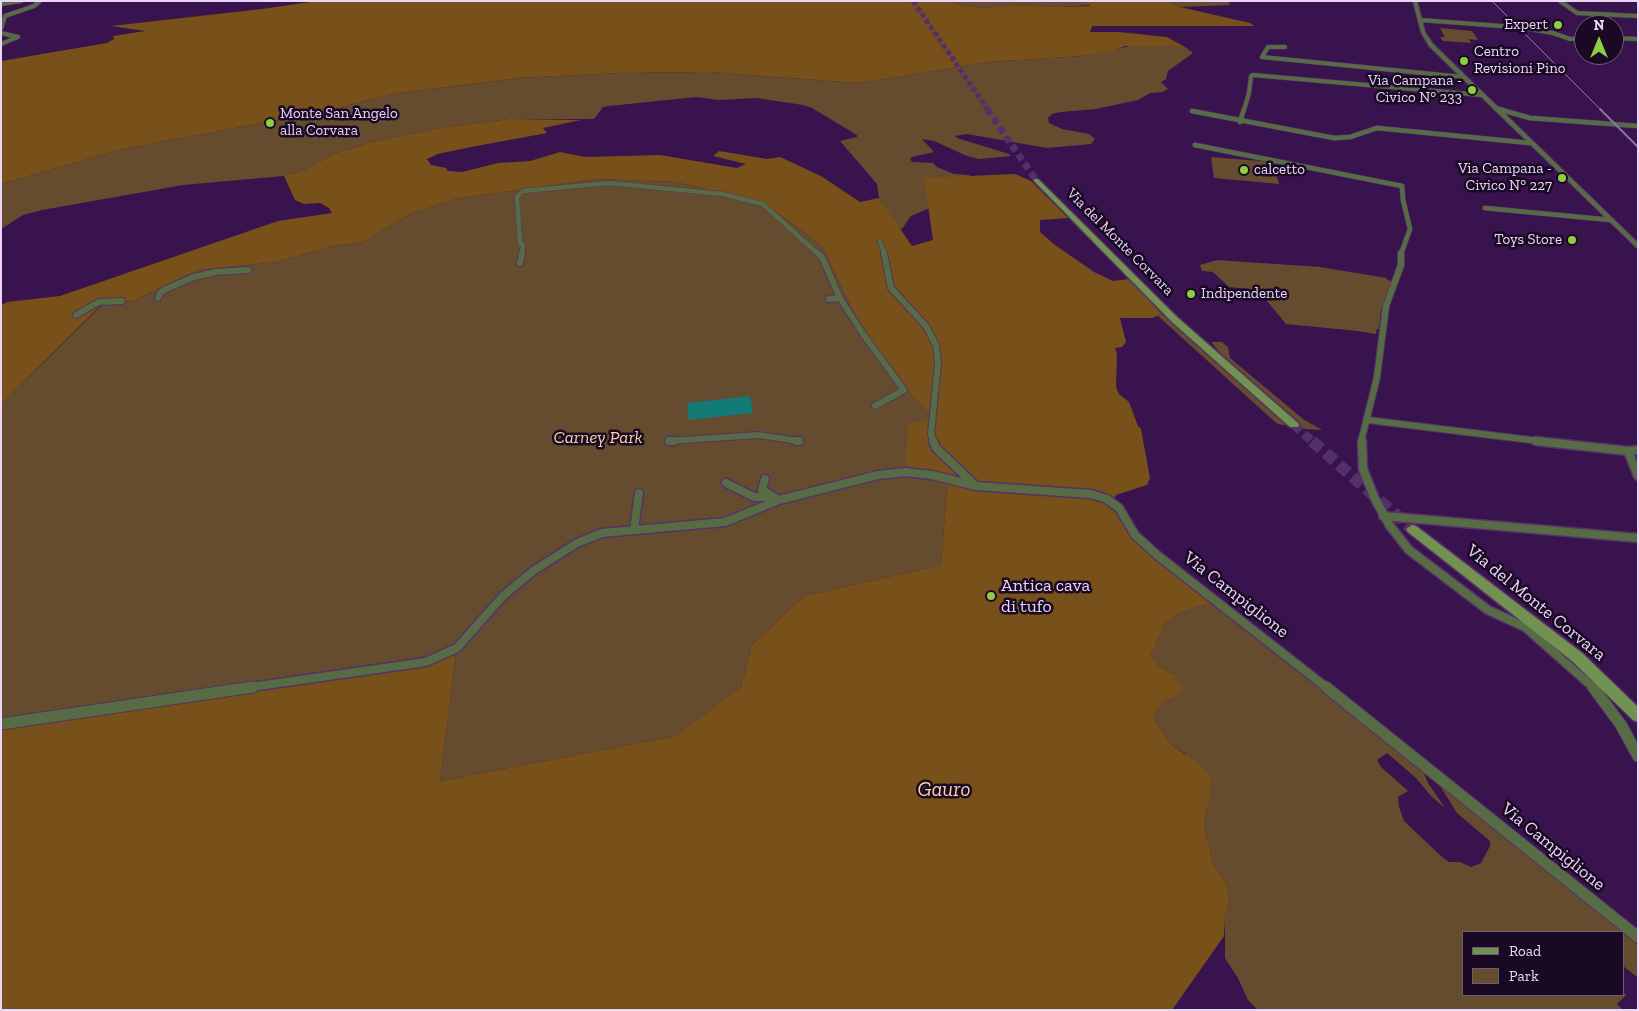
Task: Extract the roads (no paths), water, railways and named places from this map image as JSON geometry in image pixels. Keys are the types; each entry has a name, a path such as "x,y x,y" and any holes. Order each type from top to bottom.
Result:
{"main road":[{"name":"Via del Monte Corvara","path":"1036,180 1175,320 1294,425"},
{"name":"Via del Monte Corvara","path":"1412,529 1577,657 1636,715"}],"street":[{"path":"1,4 21,1"},
{"path":"1,29 5,16 34,6 40,1"},
{"path":"1415,1 1424,32 1431,45 1638,247"},
{"path":"1560,1 1577,13 1638,16"},
{"path":"1420,20 1515,27"},
{"path":"1524,28 1574,39"},
{"path":"1,32 18,37 1,44"},
{"path":"1624,38 1638,39"},
{"path":"1285,47 1268,47 1262,57 1463,77"},
{"path":"1240,122 1249,93 1252,75 1481,95"},
{"path":"1495,108 1530,118 1638,126"},
{"path":"1192,111 1240,122 1334,138 1350,136 1377,128 1530,143"},
{"path":"1195,145 1402,186 1403,200 1410,228 1409,236 1401,253 1401,265 1386,306 1377,377 1361,443 1363,469 1384,516 1408,550 1488,610 1525,627 1596,690 1621,725 1638,756"},
{"path":"520,263 523,245 520,243 517,197 523,191 592,183 609,183 722,194 763,204 822,257 840,298 863,334 904,390 875,406"},
{"path":"1485,208 1611,220"},
{"path":"880,242 885,254 892,288 906,306 926,326 936,345 938,363 931,434 936,448 976,486"},
{"path":"158,298 166,289 194,277 216,272 248,270"},
{"path":"828,299 840,298"},
{"path":"76,315 99,302 122,301"},
{"path":"1368,420 1468,434 1628,451 1638,450"},
{"path":"669,441 758,435 799,441"},
{"path":"1628,451 1638,476"},
{"name":"Via Campiglione","path":"776,498 878,475 905,472 932,475 976,486 1091,494 1114,503 1135,535 1157,555 1218,601 1638,937"},
{"path":"765,479 762,490 776,498"},
{"path":"726,483 754,497 776,498"},
{"path":"634,529 639,493"},
{"path":"1,724 426,662 457,648 504,596 533,571 577,543 602,533 724,522 776,498"},
{"path":"1384,516 1638,538"}],"tunnel":[{"path":"913,1 988,110"},
{"path":"987,109 1036,180"},
{"path":"1294,425 1313,442"},
{"path":"1312,441 1412,529"}],"railway":[{"path":"1492,1 1638,147"}],"place":[{"name":"Expert","path":"1558,25"},
{"name":"Centro Revisioni Pino","path":"1464,61"},
{"name":"Via Campana - Civico N° 233","path":"1472,90"},
{"name":"Monte San Angelo alla Corvara","path":"270,123"},
{"name":"calcetto","path":"1244,170"},
{"name":"Via Campana - Civico N° 227","path":"1562,178"},
{"name":"Toys Store","path":"1572,240"},
{"name":"Indipendente","path":"1191,294"},
{"name":"Antica cava di tufo","path":"991,596"}],"park label":[{"name":"Carney Park","path":"598,438"},
{"name":"Gauro","path":"944,790"}]}
